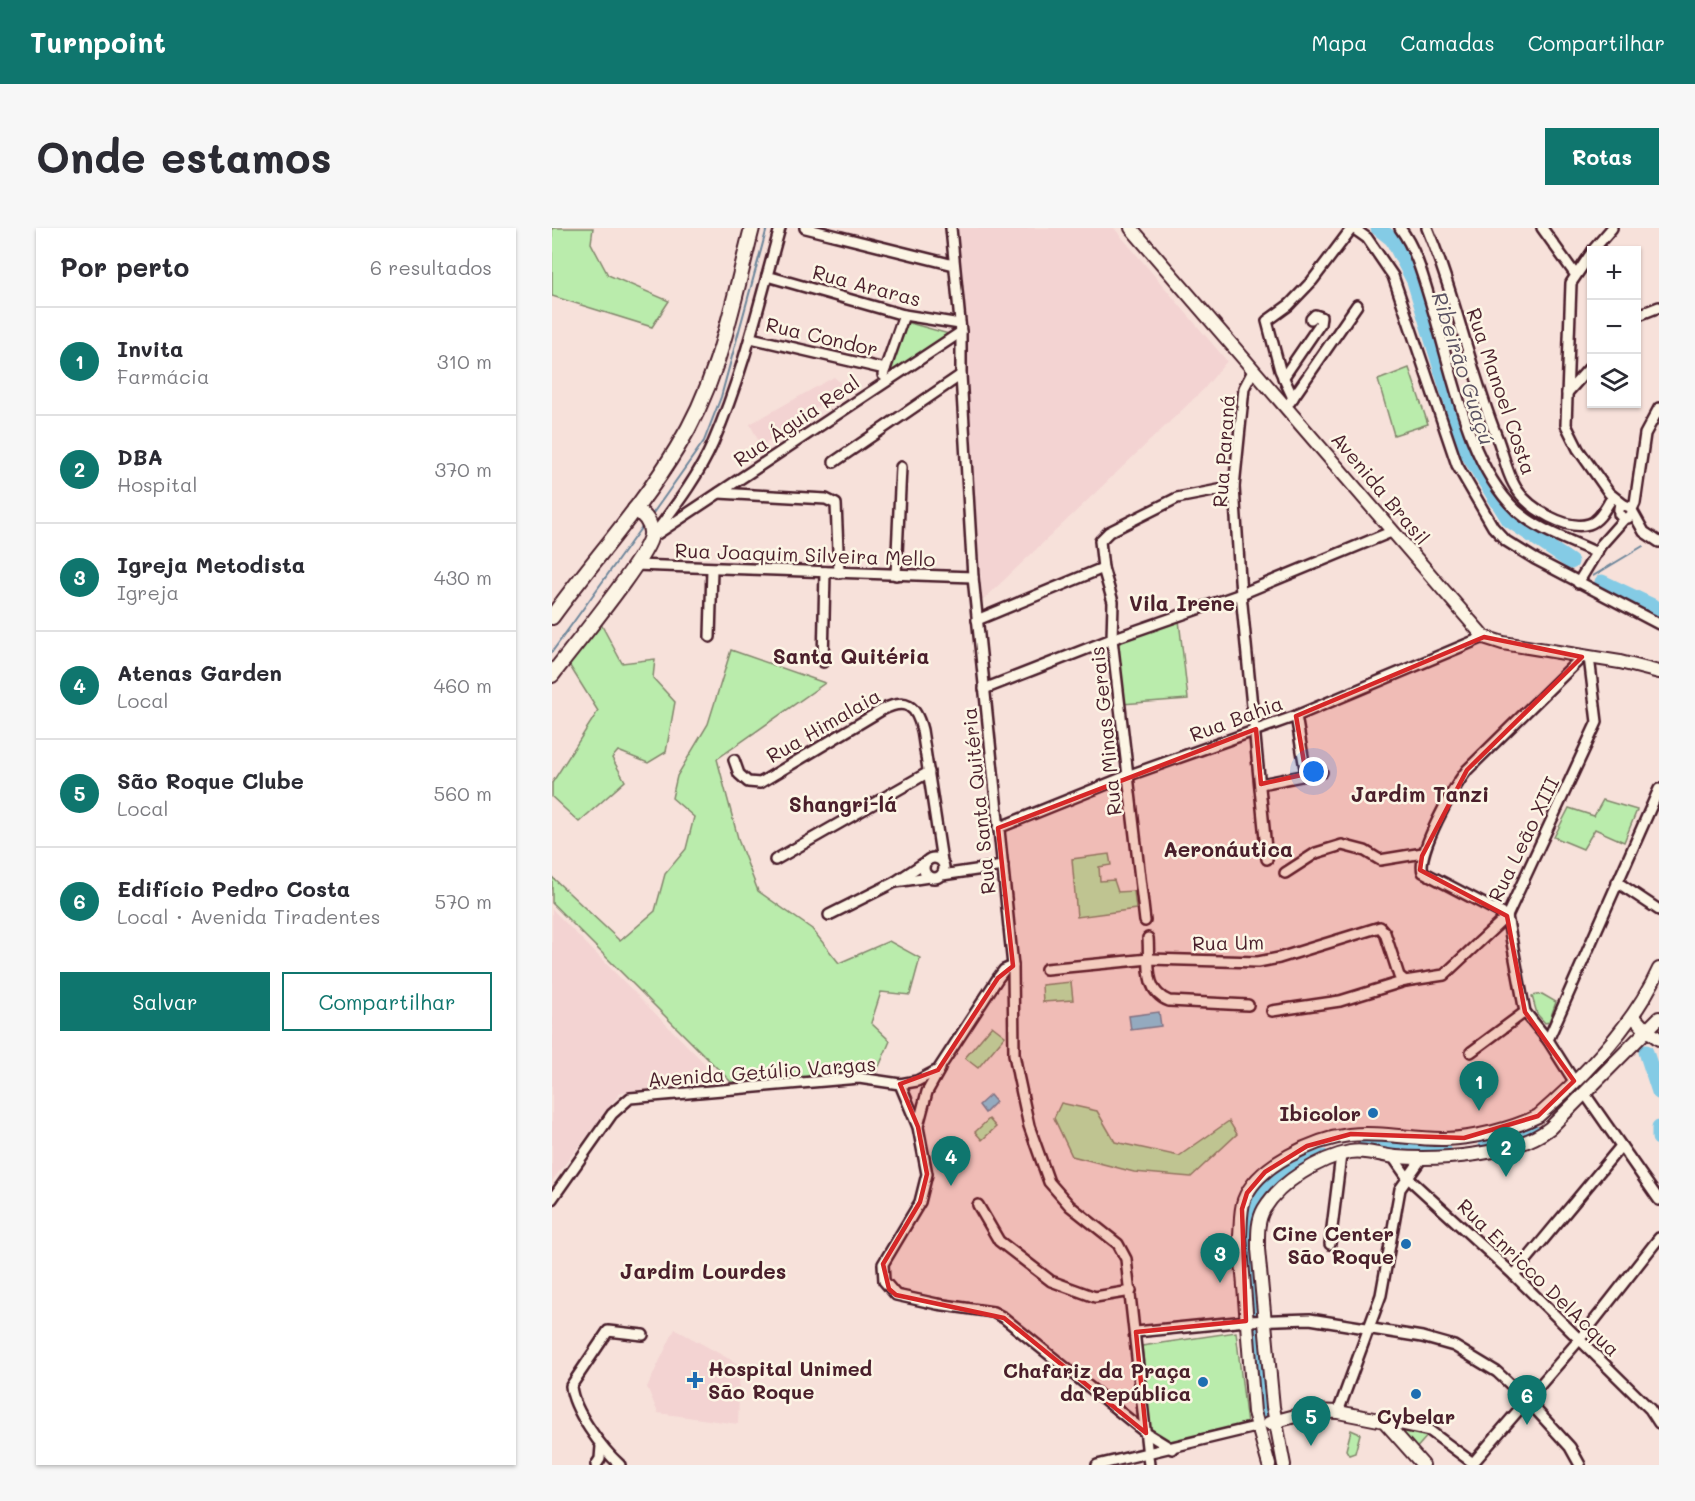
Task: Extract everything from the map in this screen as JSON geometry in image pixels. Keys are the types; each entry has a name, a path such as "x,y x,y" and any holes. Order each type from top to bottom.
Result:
{"highway":[{"path":"552,617 558,605 635,509 677,448 727,337 752,228"},
{"path":"552,675 635,565 651,538 648,521 635,509"}],"main road":[{"name":"Avenida Brasil","path":"1131,228 1253,371 1290,402 1391,532 1484,637"},
{"path":"1484,637 1503,644 1649,668 1659,672"},
{"path":"1269,1465 1254,1412 1246,1321 1240,1236 1242,1209 1247,1193 1265,1172 1306,1146 1351,1134 1454,1138 1526,1122 1554,1102 1655,992 1659,969"},
{"path":"1284,1465 1276,1421 1258,1249 1258,1227 1264,1210 1274,1196 1309,1169 1341,1155 1360,1151 1394,1157 1455,1158 1532,1140 1550,1128 1585,1094 1659,1016 1649,1007 1637,1010"},
{"path":"1637,1010 1648,1030 1659,1039"},
{"path":"1619,1033 1630,1037 1633,1046"},
{"path":"1259,1426 1314,1411 1338,1412 1384,1421 1423,1465"}],"street":[{"path":"651,538 682,496 712,444 751,338 780,228"},
{"path":"805,228 954,266"},
{"name":"Rua Santa Quitéria","path":"951,228 961,328 961,375 973,577 1013,966 1014,1054 1017,1075 1029,1126 1049,1182 1070,1206 1118,1244 1126,1259 1136,1332 1148,1460"},
{"path":"1290,402 1269,336 1267,321 1289,305 1312,281 1352,228 1367,238 1393,276 1457,465 1483,513 1506,541 1578,583 1659,624"},
{"path":"1400,228 1407,238 1422,276 1472,436 1485,469 1516,510 1595,557"},
{"name":"Rua Manoel Costa","path":"1427,228 1445,272 1468,357 1518,492 1545,514 1568,526 1589,524 1599,518 1609,497"},
{"path":"1542,228 1575,274"},
{"path":"1596,246 1612,228"},
{"path":"1587,258 1575,274 1570,290 1566,425 1578,449 1609,497 1625,511 1632,526 1659,542"},
{"name":"Rua Araras","path":"767,276 904,315 961,328"},
{"path":"1290,402 1357,305"},
{"path":"1641,314 1659,307"},
{"path":"880,384 904,315"},
{"path":"1283,378 1320,324 1321,317 1315,315 1311,319"},
{"name":"Rua Águia Real","path":"651,538 961,328"},
{"name":"Rua Condor","path":"751,338 885,369"},
{"name":"Rua Paraná","path":"1253,371 1244,388 1234,487 1241,594 1267,859"},
{"path":"1567,393 1587,371"},
{"path":"834,462 961,375"},
{"path":"1578,583 1636,491 1645,434 1659,408"},
{"path":"896,575 902,467"},
{"name":"Rua Minas Gerais","path":"1145,921 1112,639 1113,602 1103,568 1100,546 1102,538 1177,498 1234,487"},
{"path":"719,493 826,500 836,504 839,573"},
{"path":"984,689 1112,639 1241,594 1391,532"},
{"name":"Rua Joaquim Silveira Mello","path":"635,565 973,577"},
{"path":"977,620 1103,568"},
{"path":"710,637 712,569"},
{"path":"823,662 825,572"},
{"name":"Rua Bahia","path":"998,828 1127,776 1296,716 1484,637"},
{"path":"1574,1081 1548,1040 1525,1012 1507,916 1426,873 1421,864 1423,854 1457,783 1467,770 1586,657"},
{"name":"Rua Leão XIII","path":"1272,1011 1340,1001 1405,981 1439,977 1450,971 1507,916 1597,722 1586,657"},
{"name":"Rua Himalaia","path":"734,760 740,774 748,782 760,783 890,705 910,706 918,714 929,772 938,843 937,864"},
{"path":"1296,716 1306,774"},
{"path":"775,860 929,772"},
{"path":"1261,784 1322,772"},
{"path":"1548,1040 1659,789"},
{"path":"1285,873 1316,853 1342,845 1365,851 1380,860 1423,854"},
{"path":"929,877 937,864"},
{"path":"829,915 937,864"},
{"path":"929,877 924,868 937,864 966,870 1003,866"},
{"path":"895,882 929,877"},
{"path":"1617,882 1659,910"},
{"name":"Rua Um","path":"1046,969 1149,959 1258,962 1279,958 1380,927 1385,933 1399,976 1405,981"},
{"path":"1148,938 1150,985 1161,998 1169,1001 1248,1005"},
{"path":"918,1126 927,1092 940,1067 998,978 1004,970 1013,966"},
{"path":"1472,1052 1525,1012"},
{"path":"900,1084 917,1081 940,1067"},
{"name":"Avenida Getúlio Vargas","path":"552,1199 612,1114 630,1098 859,1078 900,1084 918,1126 927,1174 920,1202 883,1264 884,1281 889,1289 896,1295 993,1312 1004,1318 1146,1433 1172,1449"},
{"path":"1585,1094 1659,1200"},
{"path":"1514,1275 1621,1146"},
{"path":"1330,1244 1341,1155"},
{"name":"Rua Enricco DelAcqua","path":"1394,1157 1407,1177 1514,1275 1650,1409 1659,1423"},
{"path":"1338,1412 1381,1295 1397,1202 1407,1177 1422,1158"},
{"path":"978,1205 999,1241 1051,1281 1095,1297 1131,1291"},
{"path":"1384,1421 1430,1431 1473,1463 1579,1340 1659,1238"},
{"path":"1136,1332 1264,1319 1310,1319 1422,1337 1454,1347 1497,1372 1527,1400 1570,1447 1580,1465"},
{"path":"620,1465 601,1446 572,1394 572,1381 608,1331 643,1335"},
{"path":"1650,1409 1659,1403"},
{"path":"1097,1465 1148,1460 1172,1449 1259,1426"},
{"path":"596,1465 600,1459 601,1446"}],"highlighted area":[{"path":"1484,637 1582,657 1467,770 1422,856 1420,870 1507,916 1525,1012 1574,1081 1538,1116 1464,1138 1351,1134 1307,1146 1265,1172 1247,1193 1242,1209 1246,1321 1136,1332 1146,1433 1004,1318 896,1295 889,1289 883,1264 920,1202 927,1174 918,1127 900,1084 938,1070 998,978 1013,966 998,828 1256,729 1261,784 1306,774 1296,716"}],"shaded area":[{"path":"956,228 1114,228 1227,361 1203,390 982,601"},
{"path":"834,377 846,388 761,446 750,424"},
{"path":"552,909 723,1082 621,1092 552,1181"},
{"name":"Hospital Unimed São Roque","path":"675,1329 740,1365 738,1424 658,1413 647,1387"}],"green space":[{"path":"552,228 593,228 591,243 608,275 669,301 652,327 552,296"},
{"path":"906,322 949,334 894,374 890,371"},
{"path":"1409,368 1428,424 1394,435 1378,380"},
{"path":"1179,620 1188,699 1122,704 1116,642"},
{"path":"601,624 622,663 655,659 653,678 675,702 666,752 648,763 618,751 612,758 625,781 579,822 552,797 552,783 598,711 568,663"},
{"path":"731,650 825,683 717,759 739,842 758,891 812,929 839,963 889,941 920,958 910,995 881,992 871,1023 890,1041 877,1071 731,1082 552,903 552,877 620,941 655,911 665,874 686,849 694,817 672,798 677,776 708,724"},
{"path":"1603,800 1637,810 1624,842 1595,829 1583,849 1554,837 1569,808 1594,816"},
{"path":"1109,854 1111,865 1099,867 1100,881 1114,880 1118,892 1134,891 1136,909 1077,917 1072,859"},
{"path":"1071,982 1073,1000 1043,1002 1042,985"},
{"path":"1542,994 1556,1002 1549,1022 1545,1023 1537,1014 1532,996"},
{"path":"992,1026 1005,1036 978,1068 965,1058"},
{"path":"1061,1103 1097,1111 1115,1142 1179,1156 1229,1121 1237,1134 1191,1177 1134,1172 1072,1156 1054,1118"},
{"path":"989,1119 996,1127 982,1140 975,1132"},
{"path":"1236,1332 1247,1425 1152,1449 1142,1346"},
{"path":"1389,1424 1430,1433 1413,1452"},
{"path":"1351,1430 1360,1434 1355,1453 1349,1455 1346,1450"}],"water":[{"path":"1159,1012 1161,1026 1131,1030 1129,1016"},
{"path":"990,1095 996,1102 985,1113 979,1105"}],"waterway":[{"path":"651,516 704,441 721,397 767,228"},
{"name":"Ribeirão Guaçú","path":"1378,228 1392,239 1414,281 1466,451 1509,520 1571,562"},
{"path":"552,652 641,528"},
{"path":"1593,576 1643,546"},
{"name":"Ribeirão Guaçú","path":"1602,582 1659,609"},
{"path":"1646,1052 1659,1092"},
{"path":"1659,1128 1659,1138"},
{"path":"1486,1147 1535,1133"},
{"path":"1364,1148 1445,1152"},
{"path":"1254,1311 1250,1236 1261,1198 1275,1182 1295,1169 1323,1157"},
{"path":"1256,1333 1264,1412"}],"place":[{"name":"Invita","path":"1479,1111"},
{"name":"Ibicolor","path":"1373,1113"},
{"name":"DBA","path":"1506,1177"},
{"name":"Atenas Garden","path":"951,1186"},
{"name":"Cine Center São Roque","path":"1406,1244"},
{"name":"Igreja Metodista","path":"1220,1283"},
{"name":"Hospital Unimed São Roque","path":"695,1380"},
{"name":"Chafariz da Praça da República","path":"1203,1382"},
{"name":"Cybelar","path":"1416,1394"},
{"name":"Edifício Pedro Costa","path":"1527,1425"},
{"name":"São Roque Clube","path":"1311,1446"}],"district":[{"name":"Vila Irene","path":"1182,602"},
{"name":"Santa Quitéria","path":"851,655"},
{"name":"Jardim Tanzi","path":"1420,793"},
{"name":"Shangri-lá","path":"843,803"},
{"name":"Aeronáutica","path":"1228,848"},
{"name":"Jardim Lourdes","path":"703,1270"}]}
